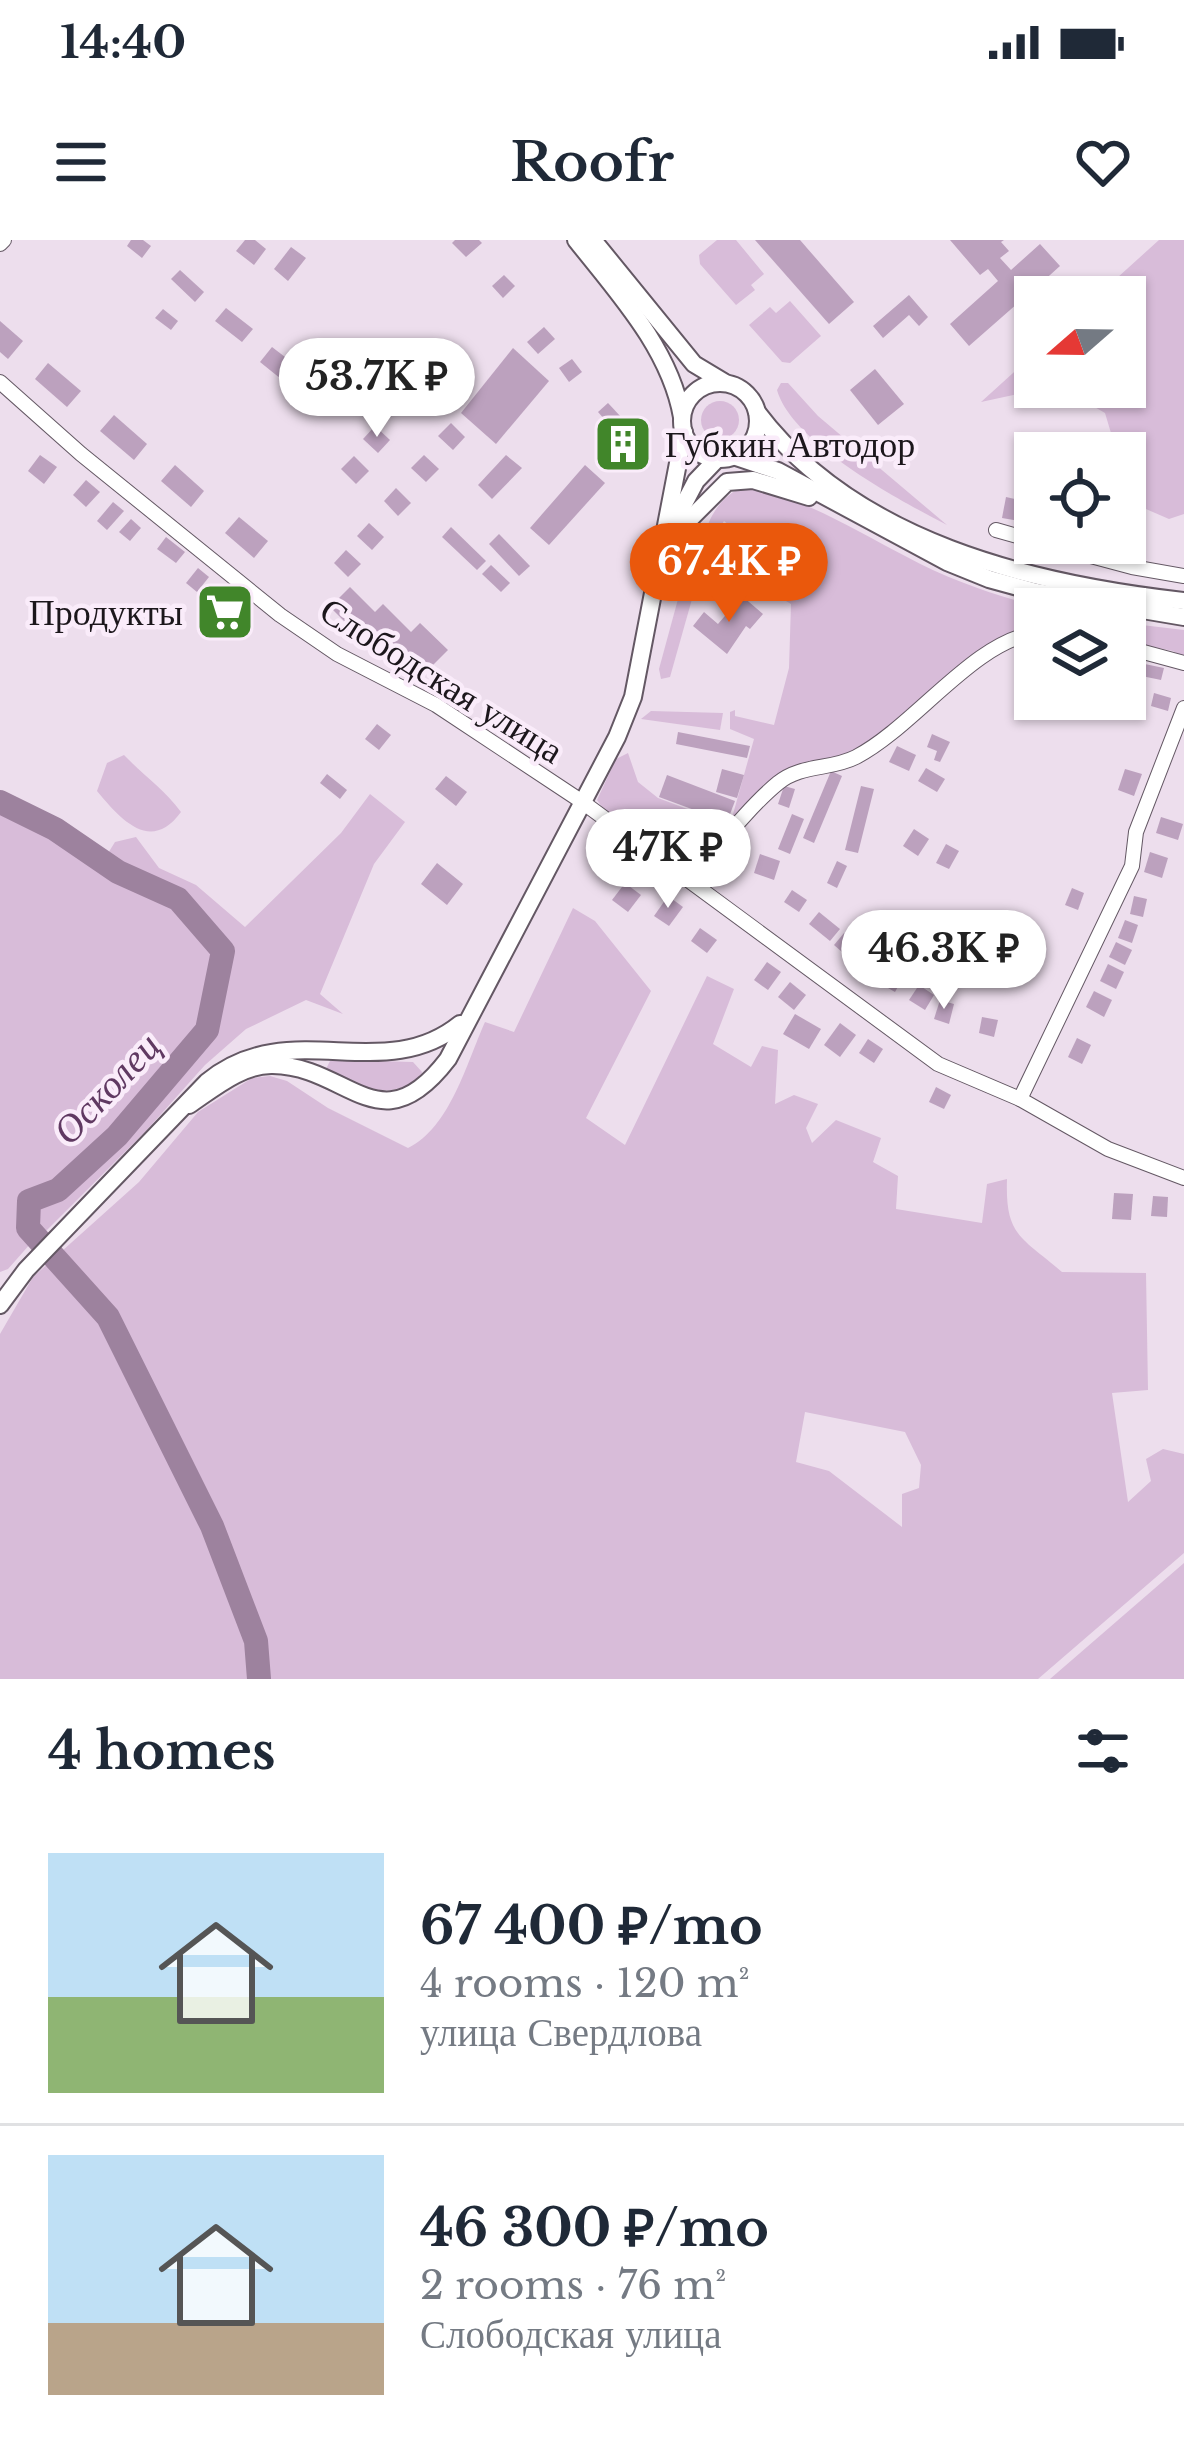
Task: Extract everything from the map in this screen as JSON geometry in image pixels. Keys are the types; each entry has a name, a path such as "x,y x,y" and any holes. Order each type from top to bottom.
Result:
{"main road":[{"path":"576,240 628,305 662,358 678,393 683,425 697,451 761,463 947,562 989,579 1036,592 1184,617"},
{"path":"593,240 694,364 742,390 781,442 838,488 926,538 1005,569 1101,590 1184,601"},
{"path":"189,1105 254,1067 276,1064 378,1100 399,1100 418,1092 436,1076 634,697 683,425 696,392 724,383"},
{"path":"665,544 702,472 752,442 757,412"},
{"path":"665,544 714,491 740,479 858,514"},
{"path":"0,1305 26,1270 218,1073 260,1053 289,1049 381,1052 421,1048 465,1020"}],"street":[{"name":"Слободская улица","path":"0,382 280,615 337,654 436,705 581,801 938,1064 1020,1099 1108,1149 1184,1178"},
{"path":"996,530 1014,535"},
{"path":"1121,564 1184,576"},
{"path":"658,857 694,855 716,844 780,781 800,770 853,759 922,711 987,652 1014,637"},
{"path":"1146,652 1184,663"},
{"path":"1020,1099 1132,866 1136,832 1184,708"}],"shaded area":[{"path":"717,240 736,240 764,274 751,285 755,290 736,305 700,264 699,255"},
{"path":"1159,240 1184,240 1184,514 1169,519 1146,509 1146,432 1111,432 1105,413 1096,408 1146,408 1146,276 1119,276"},
{"path":"790,301 821,336 790,363 782,362 749,325 770,307 776,313"},
{"path":"1014,372 1014,395 981,402"},
{"path":"781,383 788,383 818,416 947,525 825,449 787,410 777,390"},
{"path":"720,401 733,407 739,420 733,433 720,439 707,433 701,420 707,407"},
{"path":"745,487 788,498 941,573 1014,599 1014,632 971,656 898,721 864,745 800,765 769,784 730,823 754,739 730,729 730,712 774,725 789,668 791,604 740,574 756,547 724,521 707,550 703,540 708,523 729,495"},
{"path":"687,566 693,569 694,592 670,677 661,679 659,669"},
{"path":"1146,625 1184,630 1184,658 1146,645"},
{"path":"651,711 723,713 720,730 641,719"},
{"path":"628,753 638,782 658,798 729,825 702,845 682,851 661,849 616,820 597,800 616,759"},
{"path":"124,755 181,812 170,824 159,830 137,828 97,791 107,763"},
{"path":"370,794 405,822 374,864 320,994 343,1014 306,1000 246,1029 205,1065 45,1232 31,1226 34,1202 60,1194 120,1140 212,1032 230,949 174,910 219,952 201,1027 111,1133 54,1184 24,1197 21,1231 31,1243 0,1272 0,806 56,835 97,871 115,842 136,837 159,868 196,885 245,927 341,833"},
{"path":"573,908 595,921 651,991 586,1118 625,1145 707,976 734,989 713,1044 751,1067 762,1046 778,1050 775,1104 794,1095 818,1104 806,1128 812,1143 836,1120 881,1138 873,1162 898,1176 896,1209 982,1223 987,1184 1007,1179 1013,1225 1062,1272 1146,1273 1148,1390 1112,1393 1128,1502 1151,1481 1146,1459 1163,1449 1184,1454 1184,1553 1038,1679 0,1679 0,1334 33,1277 139,1182 198,1112 252,1078 287,1081 328,1108 408,1148 446,1110 485,1022 514,1032","holes":["805,1412 905,1432 921,1465 919,1488 902,1494 902,1527 829,1471 796,1462"]},
{"path":"330,1061 413,1062 422,1072 420,1080 406,1086 372,1089 326,1069"},
{"path":"1184,1563 1184,1679 1050,1679"}],"building":[{"path":"131,240 151,246 142,258 127,246"},
{"path":"245,240 255,240 266,249 254,265 236,251"},
{"path":"755,240 800,240 854,302 829,324"},
{"path":"950,240 1004,240 1009,251 1000,258 1011,270 1040,244 1060,266 1049,276 1014,276 1014,307 969,346 950,324 998,281 988,269 980,275"},
{"path":"452,243 482,243 466,257"},
{"path":"291,247 306,258 288,281 274,269"},
{"path":"180,270 204,292 195,302 171,279"},
{"path":"504,275 515,286 503,298 492,286"},
{"path":"909,295 928,317 919,326 909,315 883,338 873,326"},
{"path":"226,308 253,329 242,342 215,321"},
{"path":"163,309 178,321 171,330 155,318"},
{"path":"0,321 23,341 8,359 0,352"},
{"path":"544,327 555,339 538,354 527,342"},
{"path":"272,347 298,367 286,383 260,362"},
{"path":"513,348 549,381 496,444 461,413"},
{"path":"572,359 582,372 569,382 559,368"},
{"path":"48,363 81,391 67,407 35,379"},
{"path":"875,369 904,404 878,425 850,390"},
{"path":"407,389 422,403 410,416 395,402"},
{"path":"608,403 622,418 612,428 598,412"},
{"path":"114,415 147,444 134,460 100,431"},
{"name":"Губкин Автодор","path":"630,418 648,436 617,469 598,452"},
{"path":"451,423 465,437 453,450 438,436"},
{"path":"375,426 390,440 378,453 363,439"},
{"path":"40,455 57,467 44,484 28,471"},
{"path":"424,455 439,469 426,482 411,468"},
{"path":"506,455 522,468 492,499 478,485"},
{"path":"354,456 369,471 356,484 341,469"},
{"path":"175,465 204,491 191,507 161,481"},
{"path":"585,465 605,483 549,545 530,528"},
{"path":"86,480 100,492 86,507 73,495"},
{"path":"396,488 411,503 398,516 384,501"},
{"path":"1006,497 1014,499 1014,520 1002,518"},
{"path":"113,502 124,511 107,530 97,521"},
{"path":"239,517 268,541 254,558 225,533"},
{"path":"131,519 141,528 130,541 119,532"},
{"path":"369,523 384,537 372,550 357,536"},
{"path":"451,527 486,561 477,570 442,537"},
{"path":"499,534 530,566 519,576 489,544"},
{"path":"166,537 185,552 176,563 157,549"},
{"path":"346,550 361,564 348,577 334,563"},
{"path":"491,565 510,583 501,592 482,574"},
{"path":"198,568 209,577 197,592 186,583"},
{"path":"350,587 375,612 383,604 411,632 420,623 448,650 425,673 397,645 392,650 363,622 354,631 330,607"},
{"name":"Продукты","path":"226,590 246,606 223,634 204,618"},
{"path":"742,596 763,614 750,629 746,626 727,654 693,626 704,612 718,624"},
{"path":"1146,664 1164,668 1161,680 1146,677"},
{"path":"1154,693 1171,698 1168,711 1151,706"},
{"path":"377,724 391,735 379,750 365,739"},
{"path":"678,732 750,746 747,758 676,744"},
{"path":"932,734 950,742 940,762 934,760 937,751 927,747"},
{"path":"897,746 916,755 909,771 889,762"},
{"path":"926,768 945,779 937,792 918,781"},
{"path":"722,769 744,775 737,798 716,792"},
{"path":"1125,769 1142,774 1134,796 1118,790"},
{"path":"831,771 842,776 814,843 803,838"},
{"path":"327,774 347,790 340,799 320,783"},
{"path":"667,775 735,801 727,822 659,797"},
{"path":"446,776 467,792 456,806 435,789"},
{"path":"784,786 795,789 789,808 778,804"},
{"path":"861,786 874,789 858,853 845,850"},
{"path":"792,814 804,819 790,854 778,849"},
{"path":"1161,817 1183,824 1178,840 1156,833"},
{"path":"914,829 929,839 918,856 903,846"},
{"path":"946,844 959,851 949,869 936,863"},
{"path":"1150,852 1168,858 1162,878 1144,872"},
{"path":"760,854 780,861 774,880 754,873"},
{"path":"837,861 847,866 837,888 827,883"},
{"path":"437,863 463,884 447,905 421,884"},
{"path":"612,863 623,871 613,884 602,876"},
{"path":"625,883 641,895 628,912 612,900"},
{"path":"1072,888 1084,893 1078,910 1065,905"},
{"path":"792,890 807,900 799,912 784,902"},
{"path":"668,896 683,907 669,926 654,916"},
{"path":"1134,896 1147,899 1143,917 1130,914"},
{"path":"819,912 840,929 830,941 809,924"},
{"path":"1125,920 1138,925 1132,943 1118,938"},
{"path":"700,928 717,940 707,953 691,941"},
{"path":"844,933 860,947 850,959 834,945"},
{"path":"1116,942 1132,950 1125,965 1109,957"},
{"path":"866,948 877,959 865,972 853,962"},
{"path":"767,962 781,972 768,990 754,980"},
{"path":"1108,964 1124,972 1116,989 1100,981"},
{"path":"891,968 904,976 895,992 881,984"},
{"path":"790,982 806,995 794,1010 778,997"},
{"path":"919,985 934,995 925,1010 909,1000"},
{"path":"1094,991 1112,1000 1104,1017 1086,1007"},
{"path":"940,1000 954,1004 949,1024 934,1019"},
{"path":"795,1014 821,1029 809,1049 783,1034"},
{"path":"982,1017 998,1020 994,1037 979,1033"},
{"path":"840,1023 856,1035 840,1057 824,1045"},
{"path":"1077,1038 1091,1045 1082,1064 1068,1057"},
{"path":"868,1039 883,1049 874,1063 859,1053"},
{"path":"936,1087 951,1095 944,1109 929,1102"},
{"path":"1114,1193 1133,1194 1131,1220 1112,1219"},
{"path":"1153,1196 1168,1197 1167,1217 1151,1216"}],"waterway":[{"name":"Осколец","path":"0,802 55,829 118,872 178,899 223,951 207,1030 117,1136 58,1190 29,1201 28,1228 108,1317 212,1526 256,1641 259,1679"}],"place":[{"name":"Губкин Автодор","path":"623,444"},
{"name":"Продукты","path":"225,612"}]}
